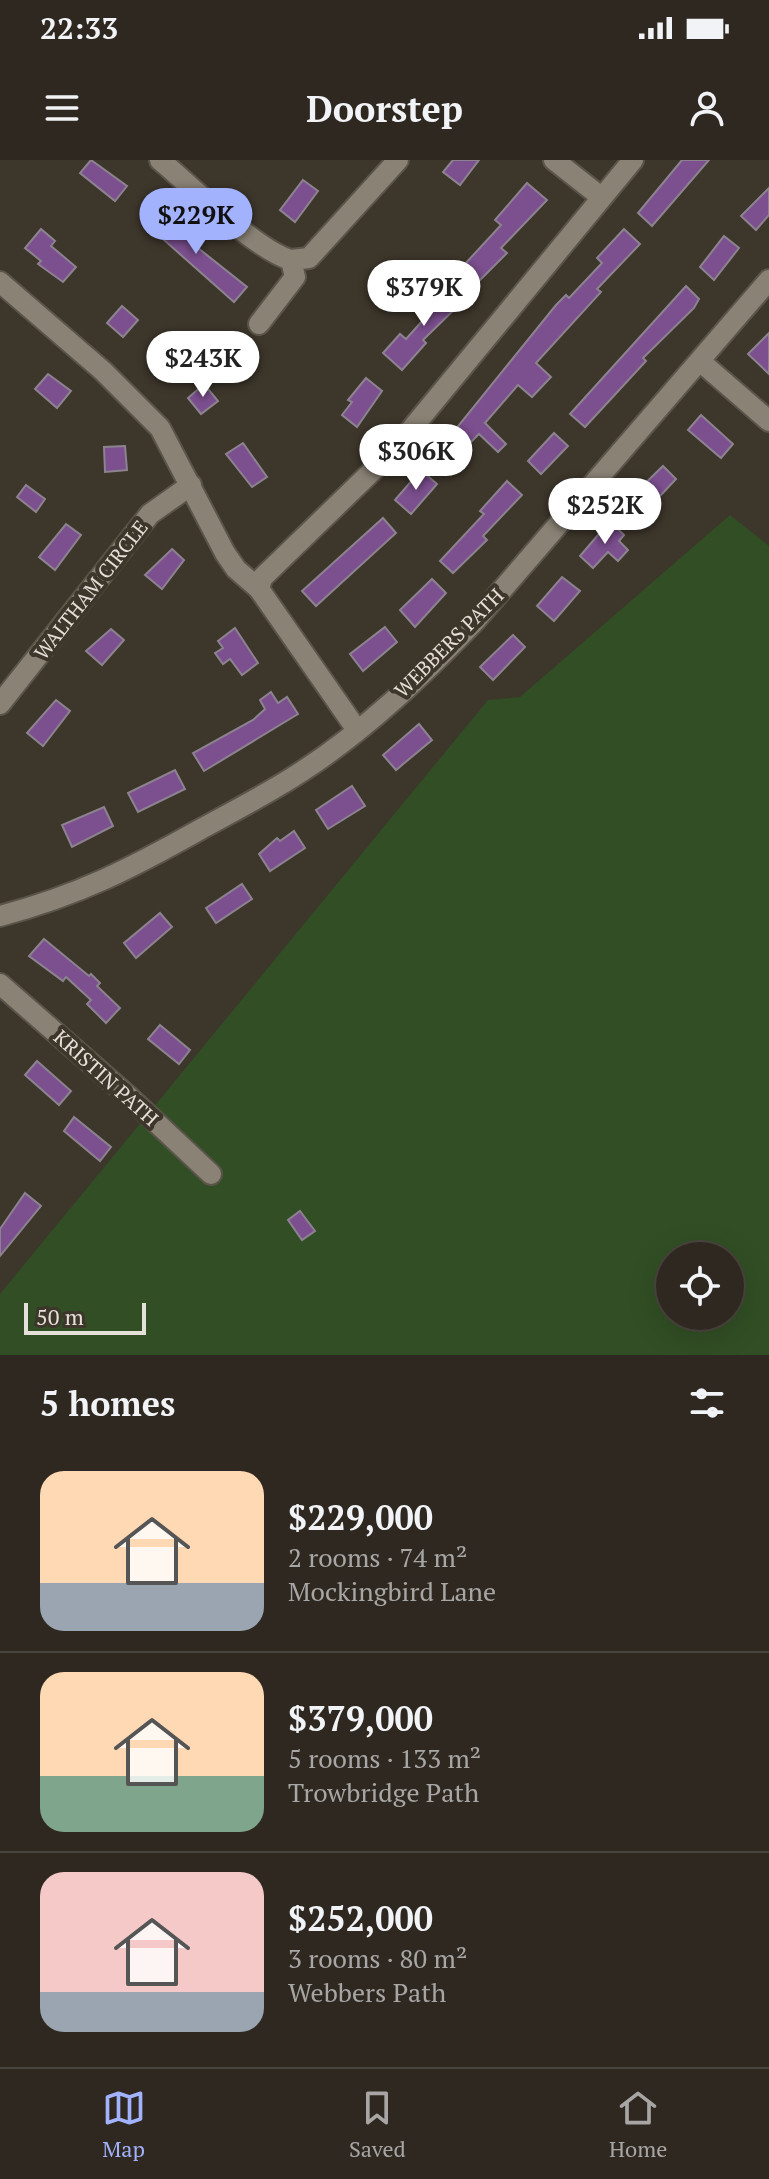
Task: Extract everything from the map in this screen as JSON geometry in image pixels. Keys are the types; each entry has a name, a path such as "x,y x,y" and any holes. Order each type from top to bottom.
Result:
{"street":[{"path":"166,162 244,230 280,257 291,260 309,258 398,160"},
{"path":"554,160 601,197"},
{"path":"259,589 262,578 395,449 633,160"},
{"path":"259,324 295,277 291,260"},
{"name":"WEBBERS PATH","path":"0,916 62,899 118,875 302,771 357,730 429,669 476,620 769,280"},
{"path":"0,282 134,400 167,438 225,553 236,569 259,589 357,730"},
{"path":"701,362 769,421"},
{"name":"WALTHAM CIRCLE","path":"0,704 150,514 191,485"},
{"name":"KRISTIN PATH","path":"0,984 127,1095 211,1174"}],"green space":[{"path":"730,515 769,546 769,1355 0,1355 0,1294 488,700 520,697"}],"building":[{"path":"91,160 127,186 115,201 80,173"},
{"path":"453,160 479,160 460,185 443,172"},
{"path":"682,160 709,160 652,226 638,213"},
{"path":"303,180 318,191 295,222 280,210"},
{"path":"527,183 547,200 501,248 507,253 480,280 464,265 501,225 495,220"},
{"path":"769,188 769,215 756,230 741,216"},
{"path":"159,209 195,242 193,244 247,287 234,302 146,224"},
{"path":"41,229 55,241 51,246 76,267 63,282 38,264 41,261 25,248"},
{"path":"624,229 640,244 597,289 601,292 536,363 551,377 532,397 518,385 485,423 506,444 498,452 479,434 451,462 438,451 556,305 566,295 569,298 602,263 597,258"},
{"path":"724,236 739,248 714,280 700,267"},
{"path":"449,284 465,299 423,340 426,343 402,370 383,353 400,334 406,339 424,319 420,316"},
{"path":"686,286 699,299 694,308 643,358 646,361 585,427 570,414"},
{"path":"122,306 138,320 123,337 107,323"},
{"path":"769,333 769,374 748,354"},
{"path":"48,374 71,391 57,408 35,389"},
{"path":"366,378 382,391 357,427 342,415 352,402 348,400"},
{"path":"204,384 218,401 201,414 188,398"},
{"path":"701,415 733,444 721,458 688,430"},
{"path":"554,433 568,446 541,474 528,461"},
{"path":"243,443 267,477 252,487 226,454"},
{"path":"125,446 127,470 105,472 104,447"},
{"path":"663,466 676,479 646,511 631,497"},
{"path":"421,470 437,484 411,514 395,500"},
{"path":"507,481 522,495 483,536 487,540 453,573 440,561 484,514 480,511"},
{"path":"26,485 45,499 36,512 17,497"},
{"path":"383,518 396,533 316,606 302,591"},
{"path":"610,521 624,535 619,541 628,550 618,561 608,552 593,568 580,556"},
{"path":"66,524 81,535 55,570 39,557"},
{"path":"172,549 184,560 162,589 145,575"},
{"path":"562,577 580,591 554,621 537,606"},
{"path":"432,579 446,593 415,627 400,610"},
{"path":"385,627 397,642 363,671 350,654"},
{"path":"235,628 258,663 242,675 230,659 223,664 215,653 223,648 218,641"},
{"path":"111,629 124,640 102,665 86,651"},
{"path":"513,635 525,647 493,680 480,667"},
{"path":"271,692 278,703 287,697 298,714 204,771 193,753 253,720 265,709 260,700"},
{"path":"56,700 70,711 43,746 27,733"},
{"path":"419,724 432,740 396,770 383,755"},
{"path":"175,770 185,789 138,812 128,793"},
{"path":"352,786 365,806 328,829 316,810"},
{"path":"104,807 113,826 72,847 62,825"},
{"path":"294,831 305,848 270,871 259,854 277,838 280,841"},
{"path":"242,884 252,899 216,923 206,908"},
{"path":"160,913 172,927 136,958 124,943"},
{"path":"44,939 89,976 91,974 100,983 97,986 120,1008 106,1023 87,1004 91,1000 66,977 63,981 29,956"},
{"path":"160,1025 190,1050 179,1064 148,1039"},
{"path":"37,1061 71,1091 59,1105 25,1075"},
{"path":"74,1117 111,1147 100,1161 64,1131"},
{"path":"25,1193 41,1206 0,1256 0,1229"},
{"path":"300,1211 315,1231 302,1240 288,1220"}]}
